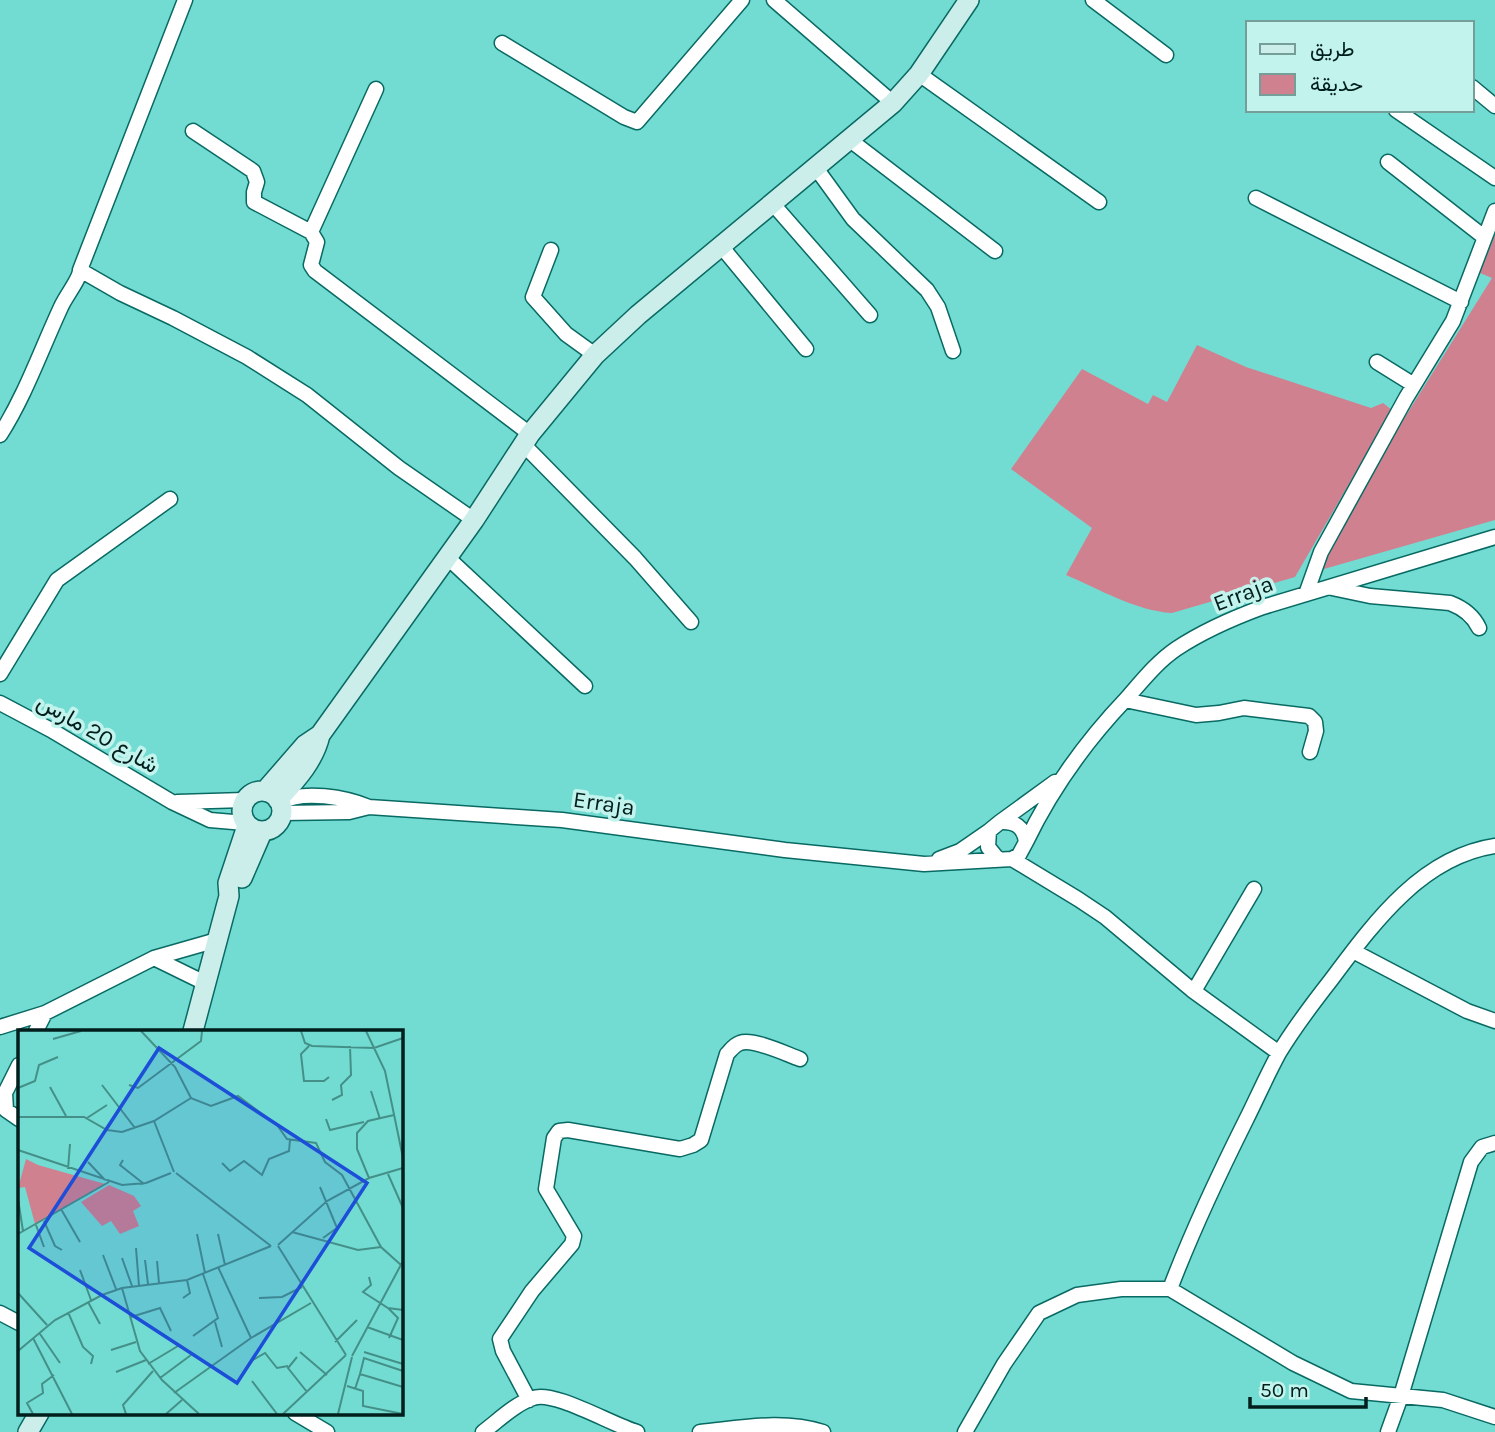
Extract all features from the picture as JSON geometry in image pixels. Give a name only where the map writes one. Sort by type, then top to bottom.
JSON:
[{"type":"main road","points":[[276,802],[254,793],[245,800],[241,811],[251,827],[268,831],[278,824],[276,802],[294,783],[316,751],[320,735],[474,520],[526,439],[595,355],[638,314],[893,103],[919,74],[970,0]]},
{"type":"main road","points":[[193,1030],[229,896],[228,883],[251,827]]},
{"type":"main road","points":[[28,1432],[38,1414]]},
{"type":"street","points":[[0,435],[66,296],[80,276],[80,270],[186,0]]},
{"type":"street","points":[[502,43],[624,117],[637,122],[742,0]]},
{"type":"street","points":[[774,0],[893,103]]},
{"type":"street","points":[[1093,0],[1166,55]]},
{"type":"street","points":[[919,74],[1099,202]]},
{"type":"street","points":[[311,232],[376,89]]},
{"type":"street","points":[[1474,89],[1495,106]]},
{"type":"street","points":[[1399,112],[1495,177]]},
{"type":"street","points":[[193,131],[253,171],[257,182],[254,202],[311,232],[317,242],[310,259],[314,271],[526,439],[691,622]]},
{"type":"street","points":[[850,140],[995,251]]},
{"type":"street","points":[[1388,162],[1484,237]]},
{"type":"street","points":[[817,168],[853,219],[927,290],[938,307],[953,351]]},
{"type":"street","points":[[1256,198],[1461,302]]},
{"type":"street","points":[[773,204],[870,315]]},
{"type":"street","points":[[1306,594],[1321,552],[1414,384],[1453,321],[1495,211]]},
{"type":"street","points":[[721,246],[806,349]]},
{"type":"street","points":[[551,250],[533,298],[566,334],[595,355]]},
{"type":"street","points":[[80,270],[247,357],[307,395],[399,468],[474,520]]},
{"type":"street","points":[[1377,362],[1414,384]]},
{"type":"street","points":[[0,674],[57,580],[170,499]]},
{"type":"street","name":"Erraja","points":[[1061,777],[1115,709],[1149,673],[1175,650],[1193,639],[1230,620],[1306,594],[1495,537]]},
{"type":"street","points":[[447,557],[585,686]]},
{"type":"street","points":[[1330,588],[1370,596],[1450,603],[1461,607],[1479,628]]},
{"type":"street","points":[[1125,700],[1196,715],[1244,708],[1309,716],[1315,722],[1310,752]]},
{"type":"street","name":"شارع 20 مارس","points":[[0,703],[172,802],[211,820],[251,827]]},
{"type":"street","points":[[924,864],[960,851],[1061,777]]},
{"type":"street","points":[[1015,852],[1061,777]]},
{"type":"street","name":"شارع 20 مارس","points":[[172,802],[245,800]]},
{"type":"street","name":"Erraja","points":[[276,802],[349,812],[369,807],[562,820],[785,850],[924,864],[1015,852]]},
{"type":"street","points":[[994,827],[1008,821],[1021,828],[1015,852]]},
{"type":"street","points":[[994,827],[988,847],[1015,852],[1105,917],[1194,991],[1279,1053]]},
{"type":"street","points":[[1170,1289],[1196,1223],[1279,1053],[1353,951],[1406,891],[1427,875],[1467,852],[1495,846]]},
{"type":"street","points":[[1194,991],[1254,889]]},
{"type":"street","points":[[0,1027],[45,1013],[154,958],[217,940]]},
{"type":"street","points":[[1353,951],[1467,1011],[1495,1021]]},
{"type":"street","points":[[154,958],[205,983]]},
{"type":"street","points":[[36,1030],[45,1013]]},
{"type":"street","points":[[529,1400],[503,1351],[500,1339],[532,1291],[572,1244],[574,1236],[546,1189],[554,1138],[559,1131],[568,1130],[680,1149],[692,1146],[701,1140],[727,1054],[734,1046],[742,1041],[755,1043],[800,1059]]},
{"type":"street","points":[[18,1067],[5,1093],[6,1110],[18,1118]]},
{"type":"street","points":[[1388,1432],[1471,1162],[1482,1147],[1495,1143]]},
{"type":"street","points":[[965,1432],[1004,1364],[1039,1312],[1077,1296],[1121,1289],[1170,1289],[1293,1363],[1351,1391],[1443,1400],[1495,1417]]},
{"type":"street","points":[[0,1312],[18,1322]]},
{"type":"street","points":[[483,1432],[529,1400],[548,1396],[637,1432]]},
{"type":"street","points":[[312,1416],[327,1432]]},
{"type":"street","points":[[700,1432],[779,1424],[810,1427],[823,1432]]},
{"type":"green space","points":[[1495,235],[1495,520],[1324,569],[1322,560],[1390,441],[1492,278],[1480,273]]},
{"type":"green space","points":[[1197,345],[1246,367],[1371,408],[1383,403],[1392,410],[1295,577],[1172,613],[1131,604],[1066,575],[1092,528],[1011,469],[1082,369],[1148,404],[1153,395],[1167,402]]}]
